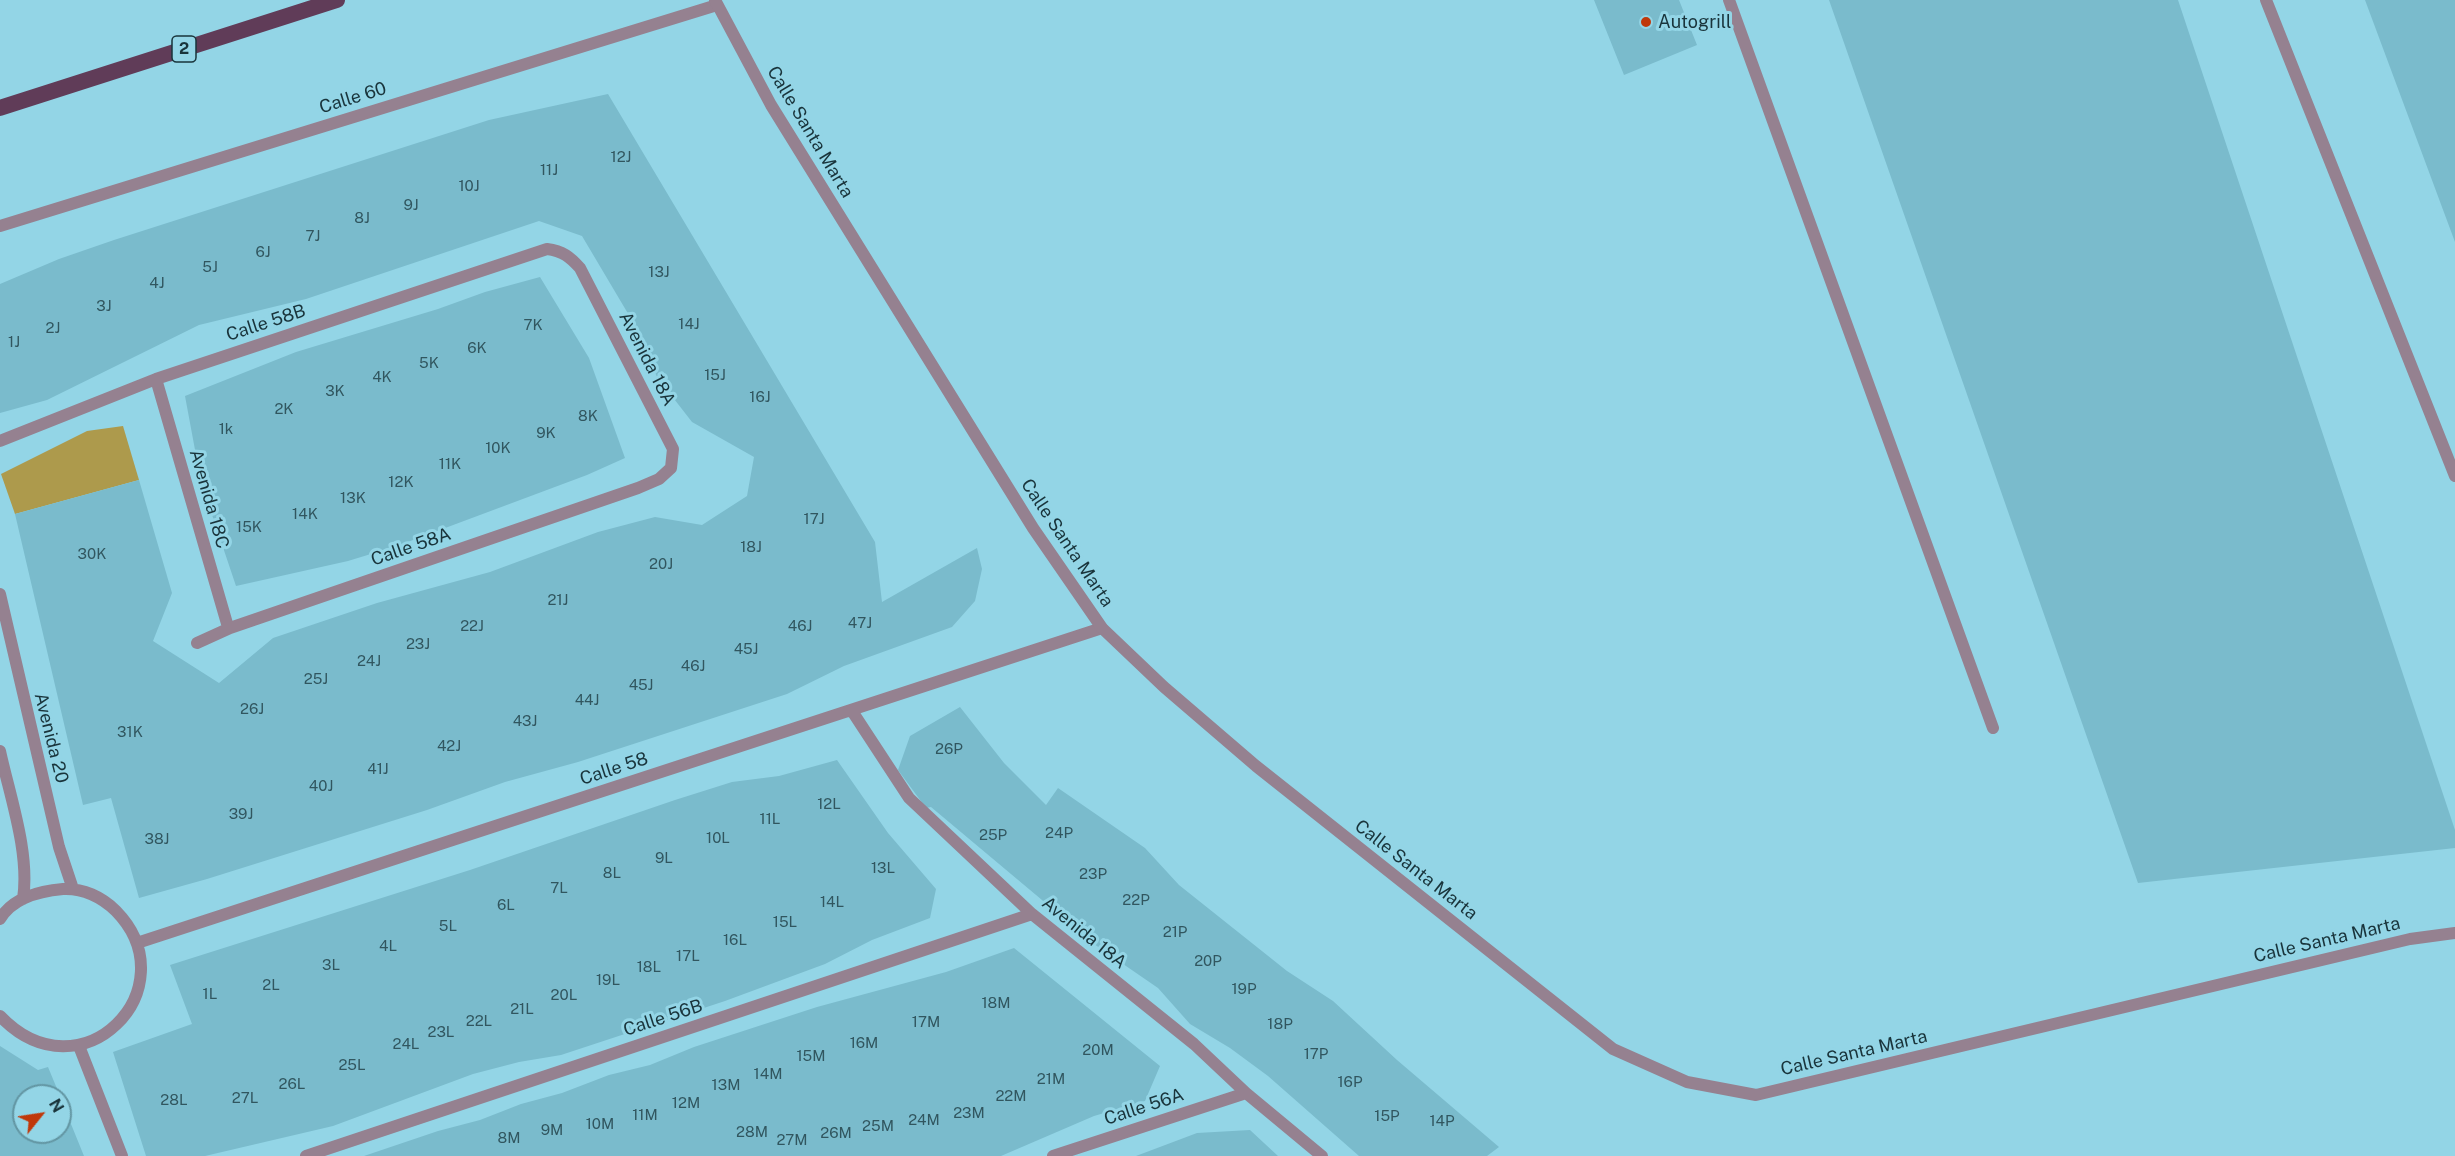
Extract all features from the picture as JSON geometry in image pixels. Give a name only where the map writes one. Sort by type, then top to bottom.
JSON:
[{"type":"highway","name":"2","points":[[0,108],[338,0]]},
{"type":"highway","name":"2","points":[[0,103],[31,98]]},
{"type":"street","points":[[1729,0],[1993,728]]},
{"type":"street","points":[[2266,0],[2455,476]]},
{"type":"street","name":"Calle 60","points":[[0,226],[716,2]]},
{"type":"street","name":"Calle Santa Marta","points":[[716,2],[771,105],[1033,528],[1102,628],[1164,687],[1256,766],[1613,1048],[1687,1082],[1756,1095],[2410,939],[2455,933]]},
{"type":"street","name":"Calle 58B","points":[[0,441],[156,379],[547,249]]},
{"type":"street","name":"Avenida 18A","points":[[547,249],[561,251],[580,268],[673,449],[674,459],[671,468],[659,479],[638,488]]},
{"type":"street","name":"Avenida 18C","points":[[156,379],[230,628]]},
{"type":"street","name":"Calle 58A","points":[[197,643],[230,628],[638,488]]},
{"type":"street","name":"Avenida 20","points":[[0,594],[59,847],[73,889]]},
{"type":"street","name":"Calle 58","points":[[137,943],[1102,628]]},
{"type":"street","name":"Avenida 18A","points":[[852,711],[909,798],[1032,914],[1194,1044],[1246,1093],[1322,1156]]},
{"type":"street","points":[[0,751],[24,862],[23,899]]},
{"type":"street","points":[[0,919],[23,899],[43,890],[73,889],[87,892],[109,904],[126,921],[137,943],[142,969],[137,995],[124,1019],[104,1036],[79,1046],[57,1047],[34,1042],[14,1031],[0,1016]]},
{"type":"street","name":"Calle 56B","points":[[306,1156],[1032,914]]},
{"type":"street","points":[[79,1046],[122,1156]]},
{"type":"street","name":"Calle 56A","points":[[1053,1156],[1246,1093]]},
{"type":"shaded area","points":[[123,426],[139,480],[15,514],[1,474],[87,431]]},
{"type":"building","name":"Autogrill","points":[[1594,0],[1679,0],[1697,45],[1624,75]]},
{"type":"building","points":[[1829,0],[2178,0],[2455,830],[2455,848],[2138,883]]},
{"type":"building","points":[[2365,0],[2455,0],[2455,242]]},
{"type":"building","points":[[608,94],[875,542],[882,602],[977,548],[982,569],[975,601],[952,627],[844,666],[787,694],[578,762],[505,782],[427,810],[139,898],[111,798],[83,805],[15,514],[139,480],[172,593],[153,641],[219,683],[273,638],[377,603],[490,572],[598,532],[655,517],[702,525],[747,496],[754,457],[692,422],[657,377],[633,322],[582,236],[539,221],[306,299],[199,325],[47,400],[0,413],[0,284],[59,259],[114,240],[489,120]]},
{"type":"building","points":[[540,277],[589,358],[625,458],[587,475],[397,546],[348,561],[236,586],[201,482],[185,396],[296,352],[438,309],[485,292]]},
{"type":"building","points":[[960,707],[1004,763],[1046,805],[1058,788],[1145,848],[1179,885],[1287,971],[1333,1001],[1397,1060],[1499,1147],[1487,1156],[1359,1156],[1268,1076],[1230,1048],[1190,1024],[1158,988],[1078,933],[931,807],[926,808],[898,770],[910,736]]},
{"type":"building","points":[[837,760],[888,833],[936,889],[930,918],[872,940],[825,964],[725,1001],[561,1055],[519,1062],[473,1074],[333,1126],[205,1156],[146,1156],[113,1052],[192,1024],[170,965],[470,870],[732,782],[779,776]]},
{"type":"building","points":[[1014,948],[1160,1066],[1145,1101],[1094,1116],[1001,1156],[364,1156],[438,1131],[480,1120],[521,1104],[562,1093],[609,1075],[650,1065],[694,1047],[817,1007],[946,972]]},
{"type":"building","points":[[0,1046],[38,1070],[48,1067],[55,1084],[12,1084],[12,1144],[72,1144],[72,1126],[84,1156],[0,1156]]},
{"type":"building","points":[[1250,1130],[1278,1156],[1136,1156],[1197,1133]]},
{"type":"place","name":"Autogrill","points":[[1646,22]]}]
